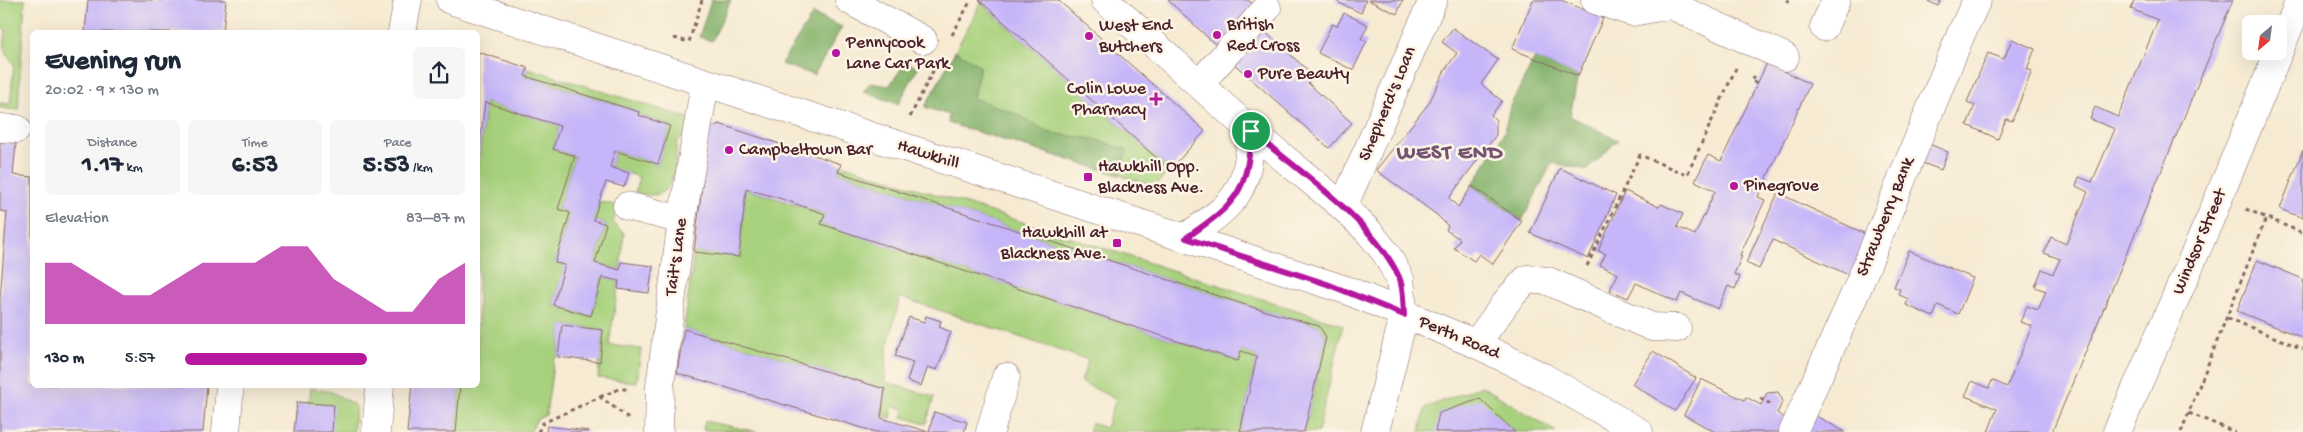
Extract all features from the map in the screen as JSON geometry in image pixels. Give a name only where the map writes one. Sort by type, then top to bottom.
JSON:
[{"type":"street","points":[[402,30],[408,0]]},
{"type":"street","name":"Hawkhill","points":[[450,0],[1327,284],[1404,315]]},
{"type":"street","points":[[850,0],[936,40]]},
{"type":"street","name":"Perth Road","points":[[1105,0],[1251,131],[1343,207],[1368,232],[1386,254],[1400,279],[1404,315],[1476,344],[1543,377],[1639,432]]},
{"type":"street","name":"Shepherd's Loan","points":[[1343,207],[1433,0]]},
{"type":"street","points":[[1595,0],[1632,12],[1671,5],[1785,57]]},
{"type":"street","points":[[1824,27],[1836,0]]},
{"type":"street","name":"Strawberry Bank","points":[[1793,432],[1857,289],[1961,34],[1977,0]]},
{"type":"street","name":"Windsor Street","points":[[2288,29],[2300,0]]},
{"type":"street","points":[[1199,84],[1267,8]]},
{"type":"street","name":"Windsor Street","points":[[2117,432],[2210,219],[2275,60]]},
{"type":"street","name":"Tait's Lane","points":[[660,432],[660,386],[682,220],[705,83]]},
{"type":"street","points":[[1186,238],[1221,214],[1239,193],[1249,163],[1251,131]]},
{"type":"street","points":[[627,206],[682,220]]},
{"type":"street","points":[[1476,344],[1510,297],[1527,279],[1548,280],[1574,294],[1652,327],[1677,328]]},
{"type":"street","points":[[1375,432],[1404,315]]},
{"type":"street","points":[[990,432],[1006,378]]},
{"type":"street","points":[[226,432],[230,388]]},
{"type":"street","points":[[376,432],[380,388]]},
{"type":"path","points":[[652,66],[663,36],[689,42],[702,0]]},
{"type":"path","points":[[936,40],[971,0]]},
{"type":"path","points":[[1786,0],[1791,2],[1792,0]]},
{"type":"path","points":[[1574,294],[1640,155],[1687,174],[1750,41]]},
{"type":"path","points":[[896,144],[936,66]]},
{"type":"path","points":[[2242,207],[2303,233]]},
{"type":"path","points":[[2181,432],[2228,318],[2266,218]]},
{"type":"path","points":[[2228,318],[2303,349]]},
{"type":"path","points":[[538,432],[542,423],[600,397],[632,420]]},
{"type":"path","points":[[2189,413],[2235,432]]},
{"type":"green space","points":[[0,0],[25,0],[18,110],[0,108],[0,103],[10,104],[14,64],[4,50],[6,30],[0,28]]},
{"type":"green space","points":[[711,0],[731,0],[712,41],[699,37]]},
{"type":"green space","points":[[981,3],[1170,170],[1155,186],[948,123],[949,115],[925,107]]},
{"type":"green space","points":[[813,14],[842,27],[814,75],[781,64]]},
{"type":"green space","points":[[956,51],[980,66],[973,98],[1014,113],[1050,133],[1094,139],[1127,150],[1120,175],[948,123],[949,115],[925,107]]},
{"type":"green space","points":[[1535,58],[1578,76],[1570,116],[1618,140],[1587,170],[1552,163],[1522,221],[1472,186],[1504,133],[1510,106]]},
{"type":"green space","points":[[906,62],[918,68],[898,104],[863,92],[870,83],[889,86]]},
{"type":"green space","points":[[528,68],[691,119],[688,135],[677,141],[674,174],[666,190],[659,194],[648,195],[635,192],[639,177],[610,167],[615,151],[658,164],[670,126],[638,115],[639,112],[525,76]]},
{"type":"green space","points":[[485,102],[560,126],[553,149],[575,156],[558,209],[570,213],[555,262],[565,265],[553,305],[591,316],[602,277],[619,281],[609,345],[641,349],[637,382],[598,378],[603,330],[562,325],[558,357],[554,358],[546,415],[537,419],[530,432],[456,432],[460,388],[480,388],[480,151]]},
{"type":"green space","points":[[841,164],[1343,325],[1318,432],[1304,432],[1326,337],[1319,326],[1255,308],[838,172]]},
{"type":"green space","points":[[746,189],[825,214],[822,224],[1237,361],[1241,351],[1257,356],[1240,432],[1088,432],[1091,423],[1106,428],[1116,399],[1081,382],[1088,360],[900,297],[887,349],[885,382],[934,397],[926,424],[902,417],[904,409],[893,406],[891,418],[882,415],[885,389],[684,329],[694,252],[739,256]]},
{"type":"green space","points":[[599,201],[618,206],[613,223],[624,233],[620,270],[595,263],[606,224],[593,220]]},
{"type":"green space","points":[[1482,386],[1556,432],[1420,432],[1425,408]]},
{"type":"green space","points":[[310,388],[332,392],[356,406],[353,432],[332,432],[308,403]]},
{"type":"green space","points":[[705,421],[757,432],[703,430]]},
{"type":"building","points":[[88,0],[226,0],[223,30],[85,30]]},
{"type":"building","points":[[979,0],[1058,0],[1205,131],[1170,170]]},
{"type":"building","points":[[1168,0],[1248,0],[1253,4],[1220,49]]},
{"type":"building","points":[[1333,0],[1366,0],[1361,13]]},
{"type":"building","points":[[1368,0],[1403,0],[1397,14]]},
{"type":"building","points":[[1533,0],[1561,0],[1603,18],[1578,76],[1512,49]]},
{"type":"building","points":[[1926,0],[1941,0],[1938,6]]},
{"type":"building","points":[[2134,0],[2233,0],[2052,432],[1988,432],[1997,409],[1965,396],[1972,381],[1989,388],[1992,380],[2007,387],[2032,326],[2020,322],[2027,306],[2038,310],[2046,291],[2035,287],[2042,269],[2053,274],[2060,259],[2044,253],[2051,237],[2066,244],[2088,192],[2076,186],[2079,177],[2092,182],[2115,129],[2090,119],[2095,107],[2118,117],[2158,20],[2131,9]]},
{"type":"building","points":[[1344,13],[1368,25],[1361,39],[1367,41],[1353,70],[1318,53],[1332,24],[1337,26]]},
{"type":"building","points":[[1453,28],[1498,60],[1481,84],[1502,101],[1491,115],[1496,120],[1496,135],[1449,198],[1458,207],[1472,186],[1522,221],[1493,264],[1479,254],[1474,261],[1454,248],[1460,239],[1446,230],[1448,226],[1437,215],[1376,170],[1429,103],[1445,70],[1457,53],[1442,42]]},
{"type":"building","points":[[1262,29],[1314,76],[1308,83],[1352,123],[1329,148],[1232,62]]},
{"type":"building","points":[[2012,39],[2035,49],[2027,69],[2032,71],[2012,121],[2006,119],[1998,139],[1967,125],[1975,105],[1967,102],[1988,53],[2004,59]]},
{"type":"building","points":[[480,53],[528,68],[525,76],[639,112],[638,115],[670,126],[658,164],[615,151],[610,167],[629,173],[624,187],[606,182],[593,220],[606,224],[595,263],[620,270],[621,262],[653,266],[649,293],[618,289],[619,281],[602,277],[591,316],[553,305],[565,265],[555,263],[570,213],[558,209],[575,156],[553,149],[560,126],[485,102],[480,142]]},
{"type":"building","name":"Pinegrove","points":[[1767,63],[1810,84],[1758,197],[1765,200],[1740,255],[1742,256],[1734,274],[1740,277],[1735,289],[1728,286],[1718,309],[1681,293],[1677,302],[1636,283],[1628,298],[1610,290],[1618,274],[1600,265],[1606,254],[1598,251],[1625,191],[1659,207],[1661,204],[1683,214],[1677,227],[1695,235],[1715,191],[1695,181],[1708,155],[1721,161]]},
{"type":"building","points":[[719,124],[841,164],[838,172],[1255,308],[1319,326],[1326,337],[1304,432],[1240,432],[1257,356],[1241,351],[1238,361],[821,224],[825,214],[776,197],[746,189],[739,257],[694,252],[709,129]]},
{"type":"building","points":[[0,142],[16,143],[13,175],[30,177],[30,388],[207,388],[203,432],[0,432],[0,299],[7,212],[0,211]]},
{"type":"building","points":[[1927,143],[1948,152],[1941,170],[1920,162]]},
{"type":"building","points":[[2303,150],[2303,218],[2280,209]]},
{"type":"building","points":[[1560,168],[1616,195],[1588,259],[1530,233]]},
{"type":"building","points":[[1778,193],[1872,237],[1853,277],[1773,240],[1759,269],[1746,263]]},
{"type":"building","points":[[1909,251],[1973,278],[1958,314],[1938,305],[1933,317],[1906,305],[1908,299],[1898,294],[1900,289],[1894,287]]},
{"type":"building","points":[[2257,260],[2303,279],[2303,338],[2237,311]]},
{"type":"building","points":[[926,316],[941,321],[939,327],[951,332],[937,370],[928,367],[921,386],[907,381],[913,362],[895,356],[909,317],[924,322]]},
{"type":"building","points":[[562,325],[603,330],[600,362],[558,357]]},
{"type":"building","points":[[684,329],[885,389],[881,418],[929,432],[876,432],[677,373]]},
{"type":"building","points":[[1653,351],[1696,378],[1675,411],[1632,384]]},
{"type":"building","points":[[1701,379],[1744,400],[1746,397],[1761,405],[1767,393],[1778,392],[1783,401],[1777,413],[1790,421],[1785,432],[1715,432],[1684,415]]},
{"type":"building","points":[[412,388],[460,388],[456,432],[407,432]]},
{"type":"building","points":[[1480,399],[1515,432],[1435,432],[1439,413]]},
{"type":"building","points":[[297,402],[334,405],[332,432],[294,432]]},
{"type":"building","points":[[934,412],[967,422],[964,432],[929,432]]},
{"type":"building","points":[[1809,412],[1845,432],[1801,432]]},
{"type":"building","points":[[547,426],[589,431],[589,432],[546,432]]},
{"type":"place","name":"British Red Cross","points":[[1217,35]]},
{"type":"place","name":"West End Butchers","points":[[1089,36]]},
{"type":"place","name":"Pennycook Lane Car Park","points":[[836,53]]},
{"type":"place","name":"Pure Beauty","points":[[1248,74]]},
{"type":"place","name":"Colin Lowe Pharmacy","points":[[1156,99]]},
{"type":"place","name":"Campbeltown Bar","points":[[729,150]]},
{"type":"place","name":"Hawkhill Opp. Blackness Ave.","points":[[1088,177]]},
{"type":"place","name":"Pinegrove","points":[[1734,186]]},
{"type":"place","name":"Hawkhill at Blackness Ave.","points":[[1117,243]]},
{"type":"district","name":"WEST END","points":[[1450,154]]},
{"type":"route","points":[[1251,131],[1343,207],[1368,232],[1386,254],[1400,279],[1404,315],[1327,284],[1186,238],[1221,214],[1239,193],[1249,163],[1251,131]]}]
